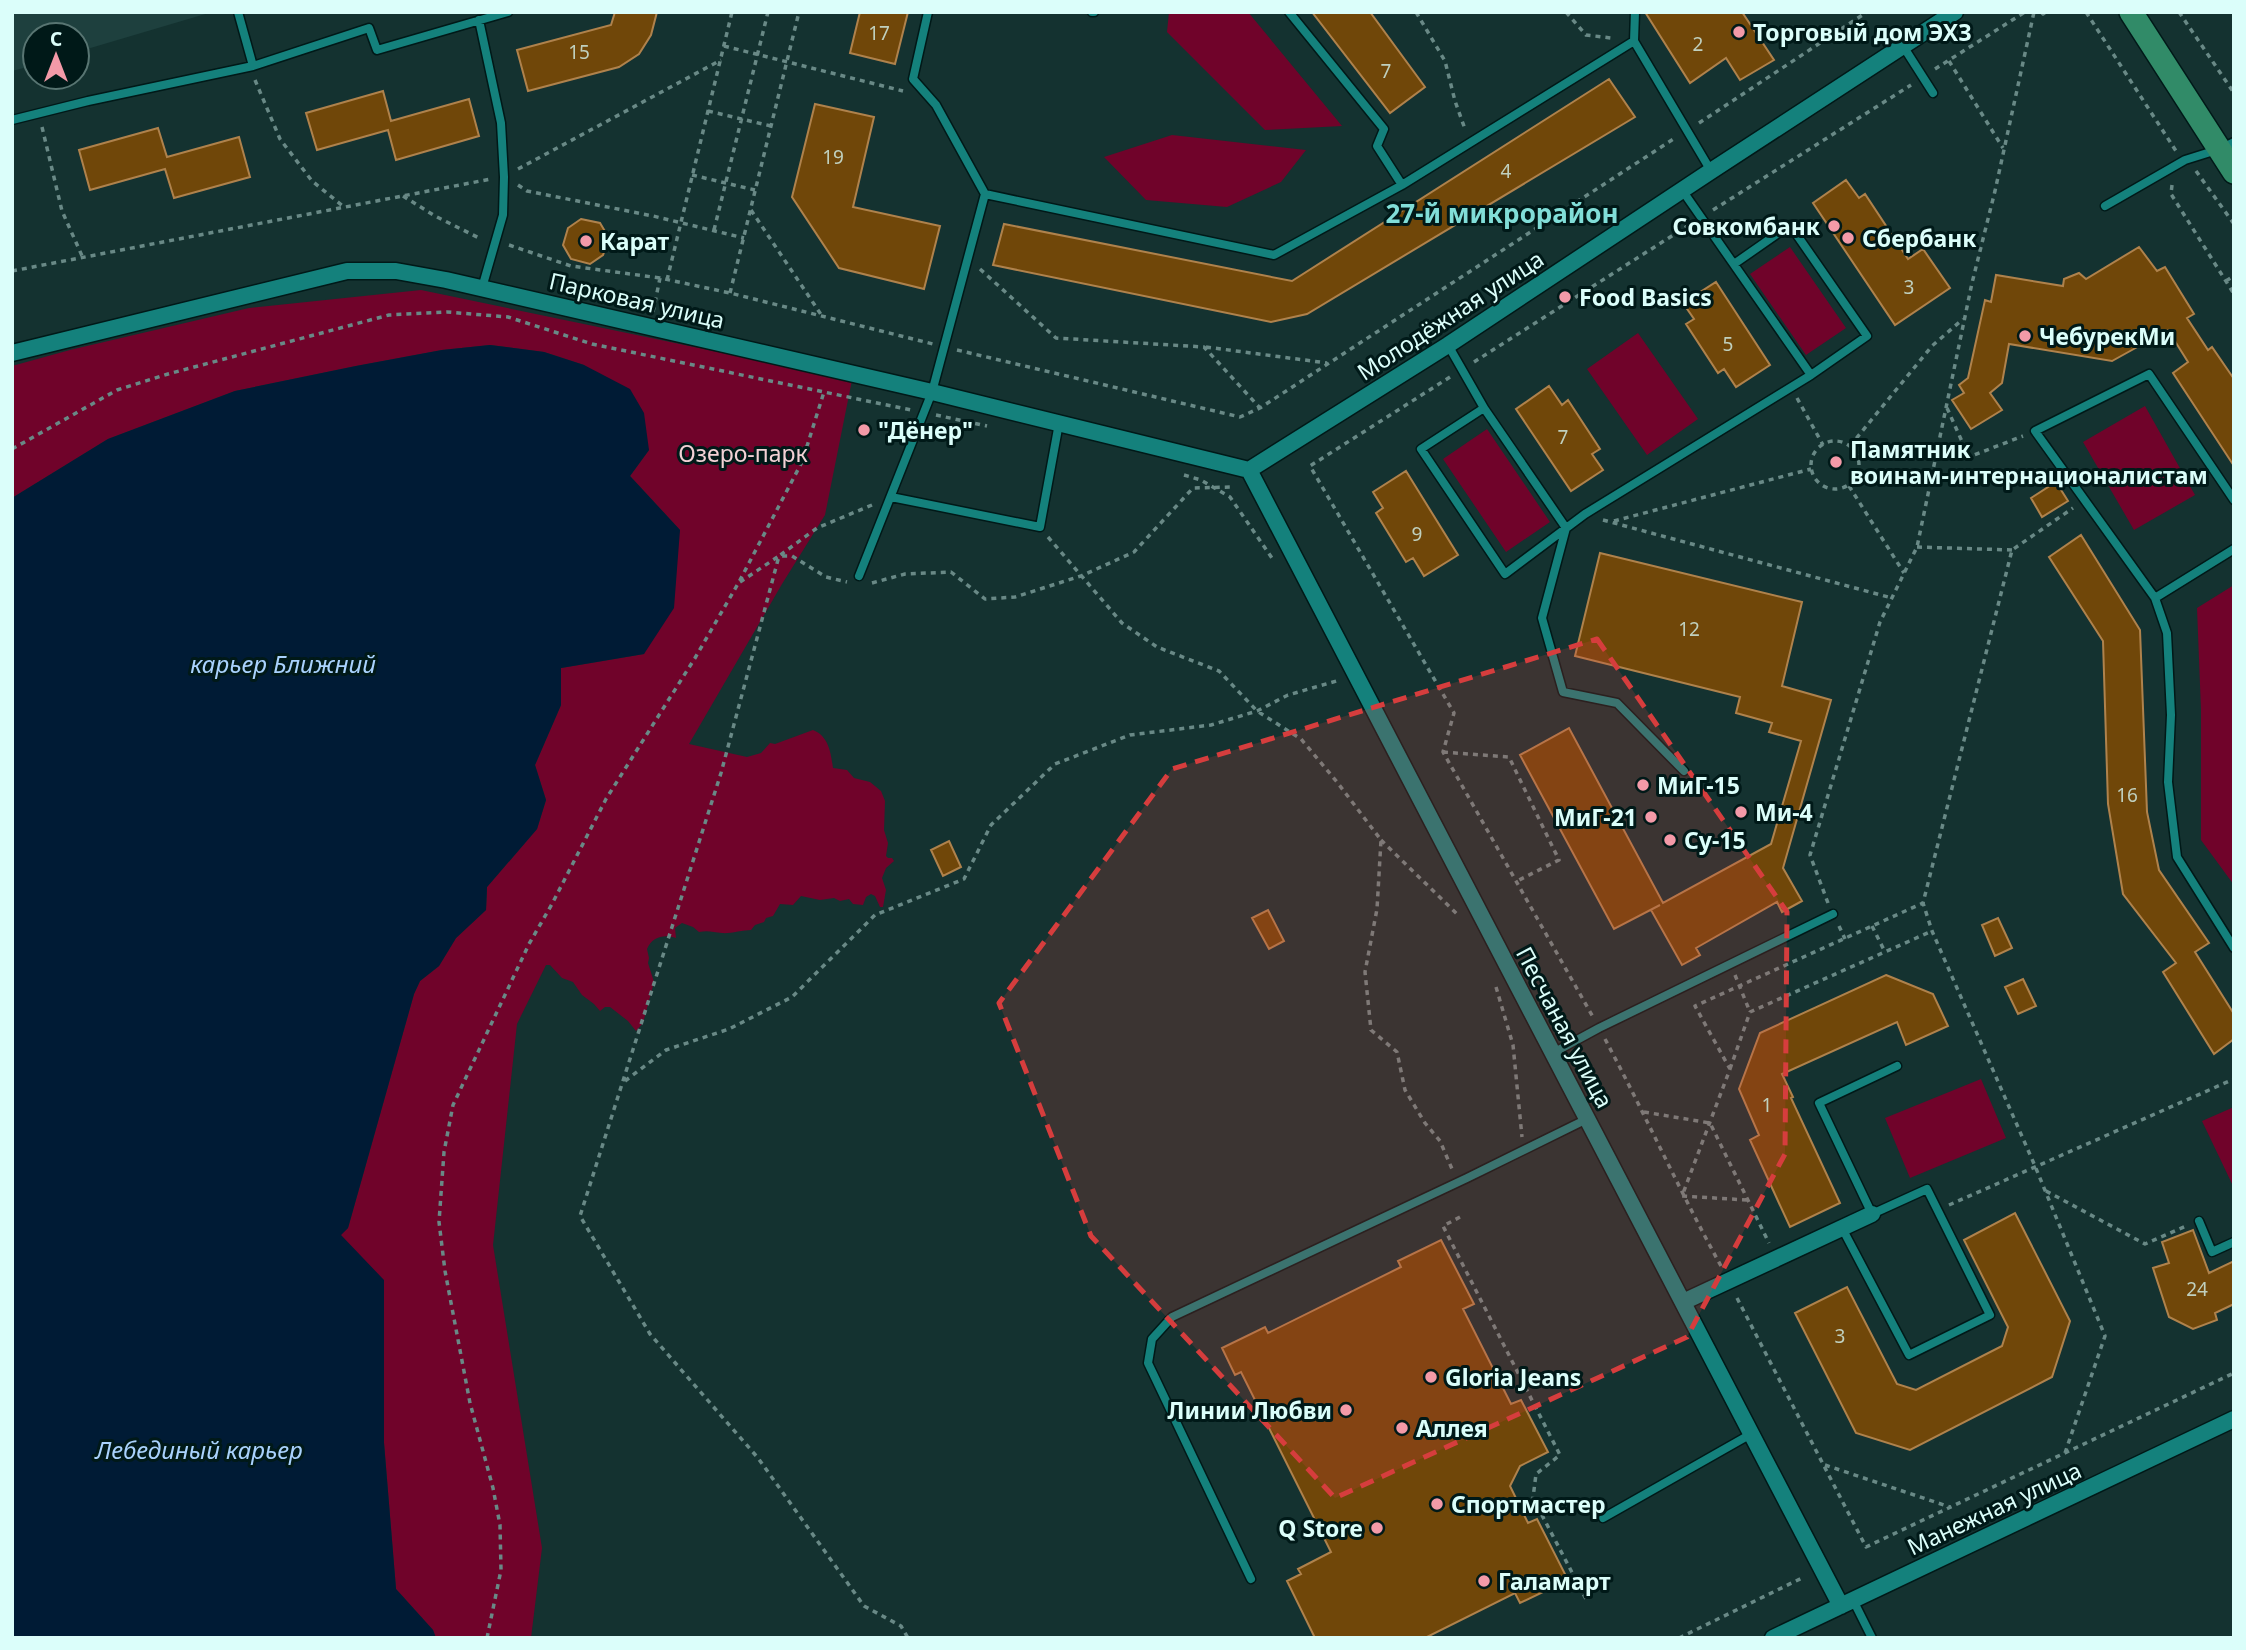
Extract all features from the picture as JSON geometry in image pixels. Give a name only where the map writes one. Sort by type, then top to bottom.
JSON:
[{"type":"street","name":"Молодёжная улица","points":[[1249,470],[1448,345],[1955,12]]},
{"type":"street","points":[[2132,12],[2227,146],[2234,172]]},
{"type":"street","name":"Парковая улица","points":[[12,354],[348,271],[397,271],[482,288],[932,392],[1249,470]]},
{"type":"street","name":"Песчаная улица","points":[[1249,470],[1751,1434],[1847,1603]]},
{"type":"street","points":[[1682,1302],[1872,1214]]},
{"type":"street","name":"Манежная улица","points":[[1773,1638],[2234,1419]]},
{"type":"lane","points":[[238,12],[253,66]]},
{"type":"lane","points":[[12,120],[253,66],[369,28],[377,50],[508,12]]},
{"type":"lane","points":[[861,581],[932,392],[985,194],[936,105],[913,79],[928,12]]},
{"type":"lane","points":[[1290,12],[1384,129],[1377,146],[1402,185]]},
{"type":"lane","points":[[1635,12],[1634,41],[1711,171]]},
{"type":"lane","points":[[479,20],[501,123],[504,177],[503,215],[482,288]]},
{"type":"lane","points":[[985,194],[1274,255],[1402,185],[1634,41]]},
{"type":"lane","points":[[1903,46],[1933,93]]},
{"type":"lane","points":[[2105,206],[2185,160],[2227,146]]},
{"type":"lane","points":[[1682,190],[1811,375]]},
{"type":"lane","points":[[1484,408],[1421,449],[1505,574],[1584,514],[1811,375],[1867,336],[1790,225],[1734,264]]},
{"type":"lane","points":[[1448,345],[1484,408],[1566,528],[1542,618],[1563,692],[1617,703],[1684,771]]},
{"type":"lane","points":[[2234,500],[2149,374],[2035,431],[2155,598],[2167,633],[2171,715],[2168,782],[2177,857],[2234,948]]},
{"type":"lane","points":[[891,497],[1040,527],[1059,423]]},
{"type":"lane","points":[[2155,598],[2234,549]]},
{"type":"lane","points":[[1553,1053],[1833,914]]},
{"type":"lane","points":[[1842,1228],[1909,1355],[1990,1315],[1927,1189],[1872,1214],[1819,1103],[1897,1066]]},
{"type":"lane","points":[[1251,1579],[1148,1363],[1152,1339],[1172,1317],[1587,1119]]},
{"type":"lane","points":[[2199,1221],[2212,1252],[2234,1242]]},
{"type":"lane","points":[[1603,1518],[1751,1434]]},
{"type":"lane","points":[[1847,1603],[1872,1638]]},
{"type":"path","points":[[667,280],[732,12]]},
{"type":"path","points":[[714,230],[768,12]]},
{"type":"path","points":[[730,293],[799,12]]},
{"type":"path","points":[[1416,12],[1445,61],[1455,102],[1470,144]]},
{"type":"path","points":[[1566,12],[1587,35],[1634,41]]},
{"type":"path","points":[[403,196],[480,238],[571,266],[660,278],[730,293],[823,318],[1240,417],[1260,408],[1867,12]]},
{"type":"path","points":[[2025,12],[1310,466],[1454,713],[1443,752],[1644,1112],[1682,1196],[1729,1281],[1866,1548],[2234,1373]]},
{"type":"path","points":[[1833,914],[1810,855],[1880,622],[1917,547],[2034,12]]},
{"type":"path","points":[[2041,12],[2043,15],[2046,12]]},
{"type":"path","points":[[2086,12],[2174,149],[2202,177],[2234,224]]},
{"type":"path","points":[[2179,12],[2234,93]]},
{"type":"path","points":[[724,46],[909,92],[913,79]]},
{"type":"path","points":[[12,271],[504,177],[721,60]]},
{"type":"path","points":[[1948,61],[2004,149]]},
{"type":"path","points":[[253,66],[256,85],[280,139],[312,181],[344,207]]},
{"type":"path","points":[[708,111],[771,127]]},
{"type":"path","points":[[39,113],[62,211],[83,258]]},
{"type":"path","points":[[2174,149],[2171,194],[2234,294]]},
{"type":"path","points":[[692,175],[755,191]]},
{"type":"path","points":[[504,177],[527,191],[744,237]]},
{"type":"path","points":[[751,210],[823,318]]},
{"type":"path","points":[[968,258],[1056,338],[1204,347],[1328,363]]},
{"type":"path","points":[[2226,281],[2234,276]]},
{"type":"path","points":[[650,327],[660,278]]},
{"type":"path","points":[[12,449],[117,390],[389,316],[447,312],[509,317],[593,344],[990,427]]},
{"type":"path","points":[[1850,446],[1932,346],[1965,318]]},
{"type":"path","points":[[1204,347],[1260,408]]},
{"type":"path","points":[[1791,387],[1823,444]]},
{"type":"path","points":[[486,1638],[501,1570],[500,1525],[470,1403],[445,1270],[439,1222],[444,1152],[453,1105],[529,944],[606,799],[740,582],[802,462],[824,392]]},
{"type":"path","points":[[1946,407],[1969,457],[2035,431]]},
{"type":"path","points":[[1832,441],[1850,446],[1859,462],[1855,479],[1849,486],[1840,489],[1822,485],[1811,469],[1816,451],[1823,444],[1832,441]]},
{"type":"path","points":[[1611,522],[1811,469]]},
{"type":"path","points":[[1174,471],[1200,480],[1230,497],[1276,564]]},
{"type":"path","points":[[861,581],[905,574],[951,572],[985,599],[1015,597],[1081,576],[1134,552],[1193,488],[1257,486]]},
{"type":"path","points":[[1849,486],[1904,573]]},
{"type":"path","points":[[740,582],[817,528],[891,497]]},
{"type":"path","points":[[1917,547],[2012,550],[2083,501]]},
{"type":"path","points":[[1584,514],[1892,598]]},
{"type":"path","points":[[1040,527],[1122,623],[1157,647],[1219,671],[1256,711],[1301,739],[1381,841],[1459,916]]},
{"type":"path","points":[[2012,550],[1923,904],[1932,931],[2045,1190],[2105,1336],[2065,1453]]},
{"type":"path","points":[[779,556],[792,556],[826,577],[850,582]]},
{"type":"path","points":[[779,556],[721,773],[580,1216],[650,1334],[758,1458],[864,1606],[901,1626],[908,1638]]},
{"type":"path","points":[[623,1083],[666,1050],[729,1029],[792,997],[875,915],[964,879],[991,825],[1055,764],[1130,735],[1211,725],[1256,711],[1288,695],[1343,679],[1336,670]]},
{"type":"path","points":[[1443,752],[1510,757],[1559,860],[1517,881]]},
{"type":"path","points":[[1381,841],[1377,909],[1365,972],[1371,1030],[1397,1052],[1405,1090],[1425,1123],[1440,1141],[1458,1181]]},
{"type":"path","points":[[1450,900],[1464,926]]},
{"type":"path","points":[[1730,1069],[1695,1006],[1923,904]]},
{"type":"path","points":[[1872,926],[1885,952]]},
{"type":"path","points":[[1750,1012],[1932,931]]},
{"type":"path","points":[[1682,1196],[1750,1012],[1730,965]]},
{"type":"path","points":[[1506,1001],[1493,978],[1513,1045],[1524,1150]]},
{"type":"path","points":[[1937,1210],[2234,1079]]},
{"type":"path","points":[[1644,1112],[1710,1123]]},
{"type":"path","points":[[1710,1123],[1773,1252]]},
{"type":"path","points":[[2045,1190],[2145,1244],[2199,1221]]},
{"type":"path","points":[[1682,1196],[1748,1200]]},
{"type":"path","points":[[1460,1217],[1443,1226],[1560,1455],[1536,1474],[1533,1498],[1587,1601]]},
{"type":"path","points":[[1823,1464],[1950,1507]]},
{"type":"path","points":[[1679,1638],[1802,1578]]},
{"type":"highlighted area","points":[[1597,639],[1787,912],[1785,1154],[1687,1337],[1335,1498],[1091,1236],[999,1003],[1172,769]]},
{"type":"shaded area","points":[[12,12],[212,12],[91,48],[91,21],[21,21],[21,69],[12,71]]},
{"type":"green space","points":[[1169,12],[1248,12],[1342,126],[1265,130],[1167,32]]},
{"type":"green space","points":[[1172,135],[1306,150],[1281,182],[1227,207],[1146,200],[1104,157]]},
{"type":"green space","points":[[1790,247],[1846,328],[1806,355],[1750,274]]},
{"type":"green space","name":"Озеро-парк","points":[[421,290],[852,380],[825,515],[689,744],[747,757],[761,753],[770,743],[775,744],[813,730],[823,736],[833,768],[847,770],[854,778],[870,782],[881,791],[885,801],[884,830],[888,843],[886,856],[894,861],[886,868],[882,878],[886,890],[883,907],[880,907],[875,896],[871,894],[866,897],[863,905],[853,904],[849,899],[820,900],[801,896],[793,905],[780,904],[773,916],[751,930],[699,932],[682,923],[675,928],[676,938],[667,936],[655,939],[647,949],[654,982],[643,1023],[636,1031],[610,1007],[600,1011],[582,995],[573,982],[562,978],[550,965],[546,965],[517,1024],[493,1245],[542,1548],[531,1638],[436,1638],[433,1630],[396,1589],[384,1443],[340,1235],[348,1228],[414,994],[420,981],[439,966],[456,938],[486,910],[487,887],[537,829],[546,800],[535,765],[561,705],[561,668],[644,654],[680,530],[630,476],[649,450],[584,365],[544,352],[490,345],[442,350],[235,391],[108,439],[12,498],[12,366],[249,308]]},
{"type":"green space","points":[[1638,333],[1698,419],[1647,455],[1587,369]]},
{"type":"green space","points":[[2145,406],[2195,495],[2134,530],[2083,442]]},
{"type":"green space","points":[[1487,429],[1550,522],[1506,552],[1443,459]]},
{"type":"green space","points":[[2234,585],[2234,885],[2201,840],[2201,710],[2197,608]]},
{"type":"green space","points":[[1981,1079],[2006,1138],[1910,1178],[1885,1118]]},
{"type":"green space","points":[[2234,1107],[2234,1188],[2202,1121]]},
{"type":"water","name":"карьер Ближний","points":[[490,345],[544,352],[584,365],[630,389],[644,413],[649,450],[630,476],[680,530],[674,608],[644,654],[561,668],[561,705],[535,765],[546,800],[537,829],[487,887],[486,910],[456,938],[439,966],[420,981],[414,994],[348,1228],[341,1235],[384,1280],[384,1443],[396,1589],[433,1630],[436,1638],[12,1638],[12,498],[108,439],[235,391],[442,350]]},
{"type":"building","points":[[615,12],[657,12],[651,35],[639,54],[619,67],[528,91],[517,50],[611,25]]},
{"type":"building","points":[[860,12],[908,12],[895,64],[850,53]]},
{"type":"building","points":[[1312,12],[1370,12],[1425,87],[1390,113]]},
{"type":"building","points":[[1645,12],[1742,12],[1774,60],[1740,80],[1726,58],[1690,83]]},
{"type":"building","points":[[1609,79],[1635,117],[1307,314],[1271,322],[993,265],[1004,224],[1292,281]]},
{"type":"building","points":[[383,91],[391,121],[469,99],[479,136],[396,160],[388,130],[317,150],[306,113]]},
{"type":"building","points":[[815,104],[874,117],[853,207],[940,226],[924,289],[839,268],[792,197]]},
{"type":"building","points":[[158,128],[167,157],[239,137],[250,177],[174,198],[165,169],[90,190],[79,150]]},
{"type":"building","points":[[1846,180],[1859,198],[1865,194],[1908,259],[1923,249],[1950,288],[1895,325],[1813,203]]},
{"type":"building","name":"Карат","points":[[581,219],[600,223],[609,238],[603,255],[590,264],[571,259],[563,245],[568,228]]},
{"type":"building","points":[[2139,247],[2157,271],[2165,267],[2194,314],[2187,318],[2208,350],[2212,347],[2234,379],[2234,466],[2173,373],[2188,362],[2168,330],[2112,361],[2009,344],[2002,383],[1990,393],[2002,410],[1971,429],[1952,400],[1964,393],[1959,385],[1968,378],[1985,300],[1991,302],[1996,275],[2063,286],[2064,279],[2079,273],[2086,279]]},
{"type":"building","points":[[1716,282],[1770,365],[1736,387],[1724,369],[1718,373],[1686,324],[1694,319],[1683,303]]},
{"type":"building","points":[[1549,386],[1562,405],[1568,400],[1600,449],[1592,454],[1603,470],[1571,491],[1516,409]]},
{"type":"building","points":[[1406,471],[1458,555],[1424,576],[1413,558],[1406,562],[1376,513],[1383,508],[1373,492]]},
{"type":"building","points":[[2056,482],[2068,501],[2042,517],[2031,498]]},
{"type":"building","points":[[2081,535],[2140,630],[2147,812],[2159,870],[2209,943],[2195,952],[2234,1014],[2234,1039],[2214,1054],[2163,972],[2176,963],[2123,894],[2108,804],[2103,641],[2049,557]]},
{"type":"building","points":[[1600,553],[1802,602],[1782,686],[1831,700],[1783,868],[1802,901],[1782,912],[1777,902],[1696,948],[1700,955],[1682,965],[1651,910],[1660,905],[1614,929],[1520,755],[1569,728],[1663,903],[1771,844],[1801,741],[1769,732],[1772,723],[1736,713],[1740,697],[1575,656]]},
{"type":"building","points":[[949,841],[961,867],[943,876],[931,850]]},
{"type":"building","points":[[1268,910],[1284,941],[1269,949],[1252,918]]},
{"type":"building","points":[[1998,918],[2012,948],[1995,956],[1982,925]]},
{"type":"building","points":[[1886,975],[1933,994],[1948,1026],[1906,1045],[1897,1022],[1782,1074],[1840,1203],[1790,1227],[1750,1140],[1759,1135],[1739,1089],[1760,1033]]},
{"type":"building","points":[[2023,979],[2036,1006],[2018,1014],[2005,987]]},
{"type":"building","points":[[2015,1213],[2070,1321],[2052,1377],[1910,1450],[1856,1433],[1795,1313],[1847,1287],[1897,1384],[1916,1390],[2002,1346],[2008,1327],[1964,1240]]},
{"type":"building","points":[[2193,1230],[2209,1273],[2234,1261],[2234,1304],[2215,1313],[2217,1320],[2193,1329],[2169,1317],[2153,1268],[2169,1263],[2162,1242]]},
{"type":"building","name":"Аллея","points":[[1441,1240],[1474,1304],[1463,1309],[1511,1404],[1521,1400],[1548,1452],[1520,1466],[1510,1486],[1528,1523],[1537,1519],[1568,1580],[1520,1603],[1515,1593],[1425,1638],[1315,1638],[1287,1581],[1301,1574],[1298,1569],[1331,1552],[1241,1372],[1235,1375],[1222,1348],[1265,1327],[1268,1333],[1401,1267],[1398,1261]]},
{"type":"place","name":"Торговый дом ЭХЗ","points":[[1739,32]]},
{"type":"place","name":"Совкомбанк","points":[[1834,226]]},
{"type":"place","name":"Сбербанк","points":[[1848,238]]},
{"type":"place","name":"Карат","points":[[586,241]]},
{"type":"place","name":"Food Basics","points":[[1565,297]]},
{"type":"place","name":"ЧебурекМи","points":[[2025,336]]},
{"type":"place","name":"\"Дёнер\"","points":[[864,430]]},
{"type":"place","name":"Памятник воинам-интернационалистам","points":[[1836,462]]},
{"type":"place","name":"МиГ-15","points":[[1643,785]]},
{"type":"place","name":"Ми-4","points":[[1741,812]]},
{"type":"place","name":"МиГ-21","points":[[1651,817]]},
{"type":"place","name":"Су-15","points":[[1670,840]]},
{"type":"place","name":"Gloria Jeans","points":[[1431,1377]]},
{"type":"place","name":"Линии Любви","points":[[1346,1410]]},
{"type":"place","name":"Аллея","points":[[1402,1428]]},
{"type":"place","name":"Спортмастер","points":[[1437,1504]]},
{"type":"place","name":"Q Store","points":[[1377,1528]]},
{"type":"place","name":"Галамарт","points":[[1484,1581]]},
{"type":"district","name":"27-й микрорайон","points":[[1502,213]]},
{"type":"water label","name":"Лебединый карьер","points":[[199,1449]]}]
